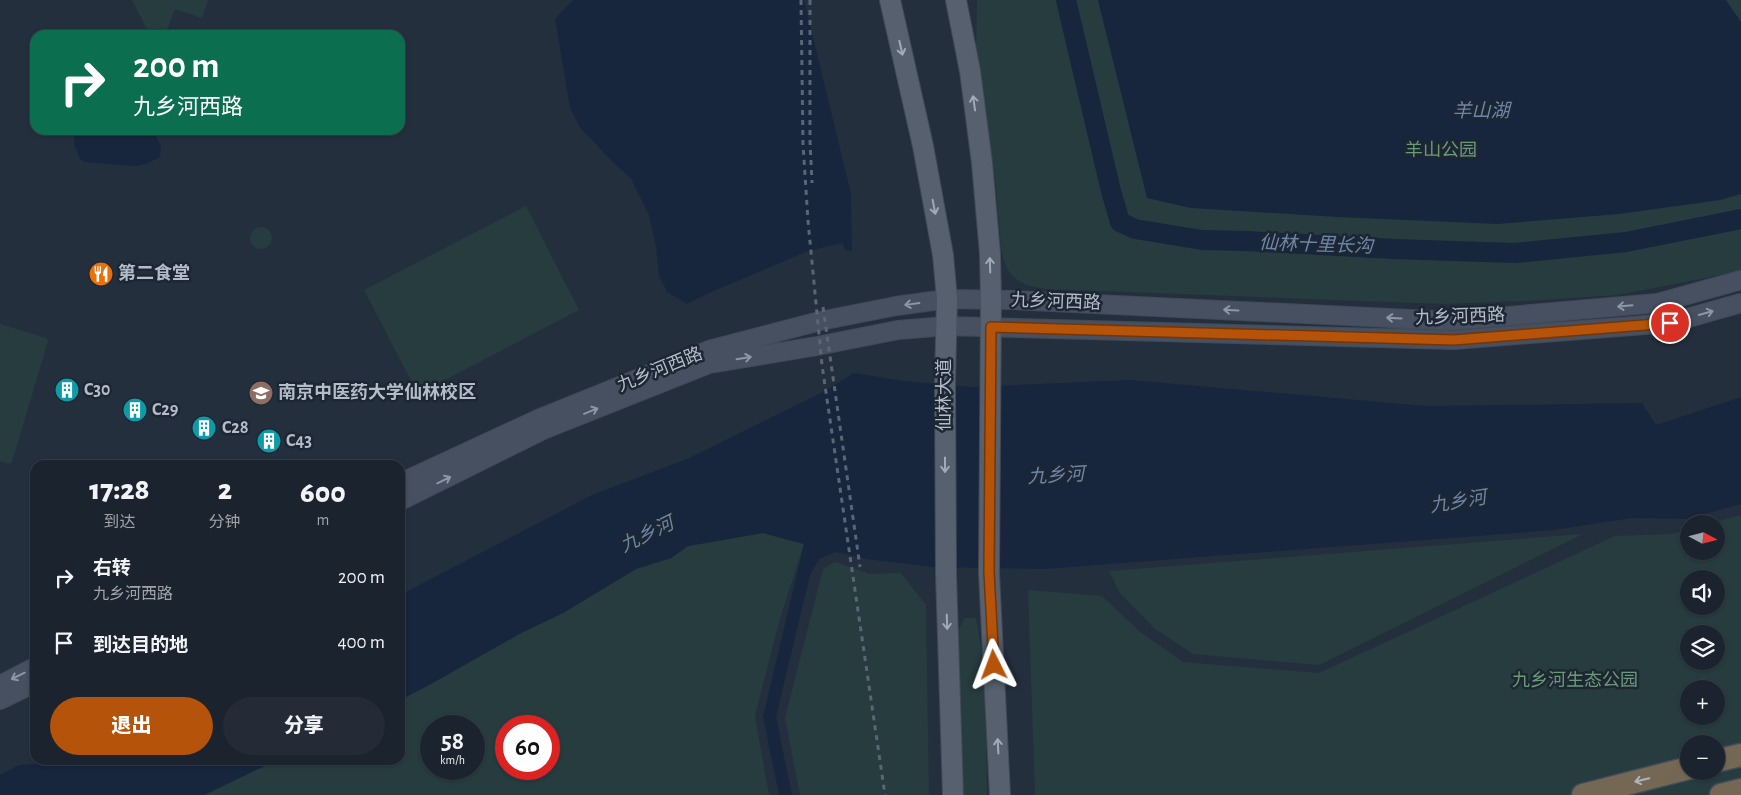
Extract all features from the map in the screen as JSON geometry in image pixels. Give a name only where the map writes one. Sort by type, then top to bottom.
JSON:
[{"type":"highway","points":[[1725,758],[1741,754]]},
{"type":"highway","points":[[1583,795],[1680,770]]},
{"type":"highway","points":[[1721,795],[1741,790]]},
{"type":"main road","name":"仙林大道","points":[[890,0],[923,146],[943,255],[947,299],[945,381],[946,574],[953,795]]},
{"type":"main road","points":[[956,0],[970,70],[982,163],[990,254],[989,572],[1000,795]]},
{"type":"main road","name":"九乡河西路","points":[[405,481],[538,419],[709,350],[820,321],[896,306],[947,299],[991,300],[1451,321],[1658,303],[1741,280]]},
{"type":"main road","name":"九乡河西路","points":[[405,499],[543,430],[709,364],[818,346],[898,330],[946,326],[1454,340],[1670,323],[1741,303]]},
{"type":"main road","points":[[0,684],[30,669]]},
{"type":"main road","points":[[0,700],[30,685]]},
{"type":"green space","points":[[132,0],[208,0],[202,18],[175,9],[167,30],[147,30]]},
{"type":"green space","name":"羊山公园","points":[[977,0],[1741,0],[1741,271],[1618,295],[1441,304],[1047,289],[1028,285],[1010,273],[1003,258],[1001,248],[996,188],[976,49]]},
{"type":"green space","points":[[526,206],[579,310],[418,394],[364,290]]},
{"type":"green space","points":[[261,227],[271,234],[272,238],[265,248],[261,249],[251,242],[250,238],[257,228]]},
{"type":"green space","points":[[0,324],[46,338],[48,341],[12,462],[9,464],[0,461]]},
{"type":"green space","name":"九乡河生态公园","points":[[1741,515],[1741,795],[1035,795],[1028,590],[1102,596],[1139,631],[1183,662],[1319,673],[1615,536],[1672,534],[1680,532],[1680,560],[1725,560],[1725,519]]},
{"type":"green space","points":[[763,533],[804,544],[779,622],[755,716],[769,795],[204,795],[267,765],[405,765],[405,697],[523,632],[563,613],[636,569],[671,558],[688,546]]},
{"type":"green space","points":[[1583,534],[1319,665],[1193,654],[1154,628],[1120,593],[1109,571]]},
{"type":"green space","points":[[835,562],[870,574],[901,573],[926,605],[929,795],[800,795],[785,718],[823,569]]},
{"type":"green space","points":[[965,618],[976,618],[985,669],[987,795],[961,795],[958,630]]},
{"type":"water","points":[[573,0],[804,0],[851,194],[852,251],[845,250],[842,243],[808,251],[687,304],[667,292],[659,276],[656,247],[649,215],[631,179],[581,129],[570,108],[555,19]]},
{"type":"water","name":"羊山湖","points":[[1098,0],[1726,0],[1741,22],[1741,194],[1720,200],[1619,214],[1498,224],[1191,208],[1147,198]]},
{"type":"water","points":[[74,135],[156,135],[161,146],[160,157],[146,164],[135,166],[85,162],[80,159],[74,144]]},
{"type":"water","name":"九乡河","points":[[854,373],[904,381],[971,387],[1130,380],[1426,406],[1642,403],[1656,425],[1741,397],[1741,504],[1701,515],[1680,515],[1680,519],[1632,518],[1554,530],[1045,569],[933,567],[866,559],[836,552],[819,559],[810,575],[776,717],[792,795],[779,795],[763,717],[804,544],[763,533],[688,546],[671,558],[636,569],[563,613],[523,632],[405,697],[405,592],[592,495],[687,459],[821,393]]},
{"type":"water","points":[[19,765],[267,765],[204,795],[0,795],[0,775]]},
{"type":"waterway","name":"仙林十里长沟","points":[[1066,0],[1120,222],[1135,229],[1202,240],[1515,253],[1626,242],[1741,219]]},
{"type":"railway","points":[[801,0],[803,144],[808,221],[822,365],[885,795]]},
{"type":"railway","points":[[810,0],[810,141],[812,183]]},
{"type":"railway","points":[[823,307],[860,567]]},
{"type":"place","name":"第二食堂","points":[[101,274]]},
{"type":"place","name":"C30","points":[[67,390]]},
{"type":"place","name":"南京中医药大学仙林校区","points":[[261,393]]},
{"type":"place","name":"C29","points":[[135,410]]},
{"type":"place","name":"C28","points":[[204,428]]},
{"type":"place","name":"C43","points":[[269,441]]},
{"type":"route","points":[[994,665],[989,572],[991,327],[1454,340],[1670,323]]}]
